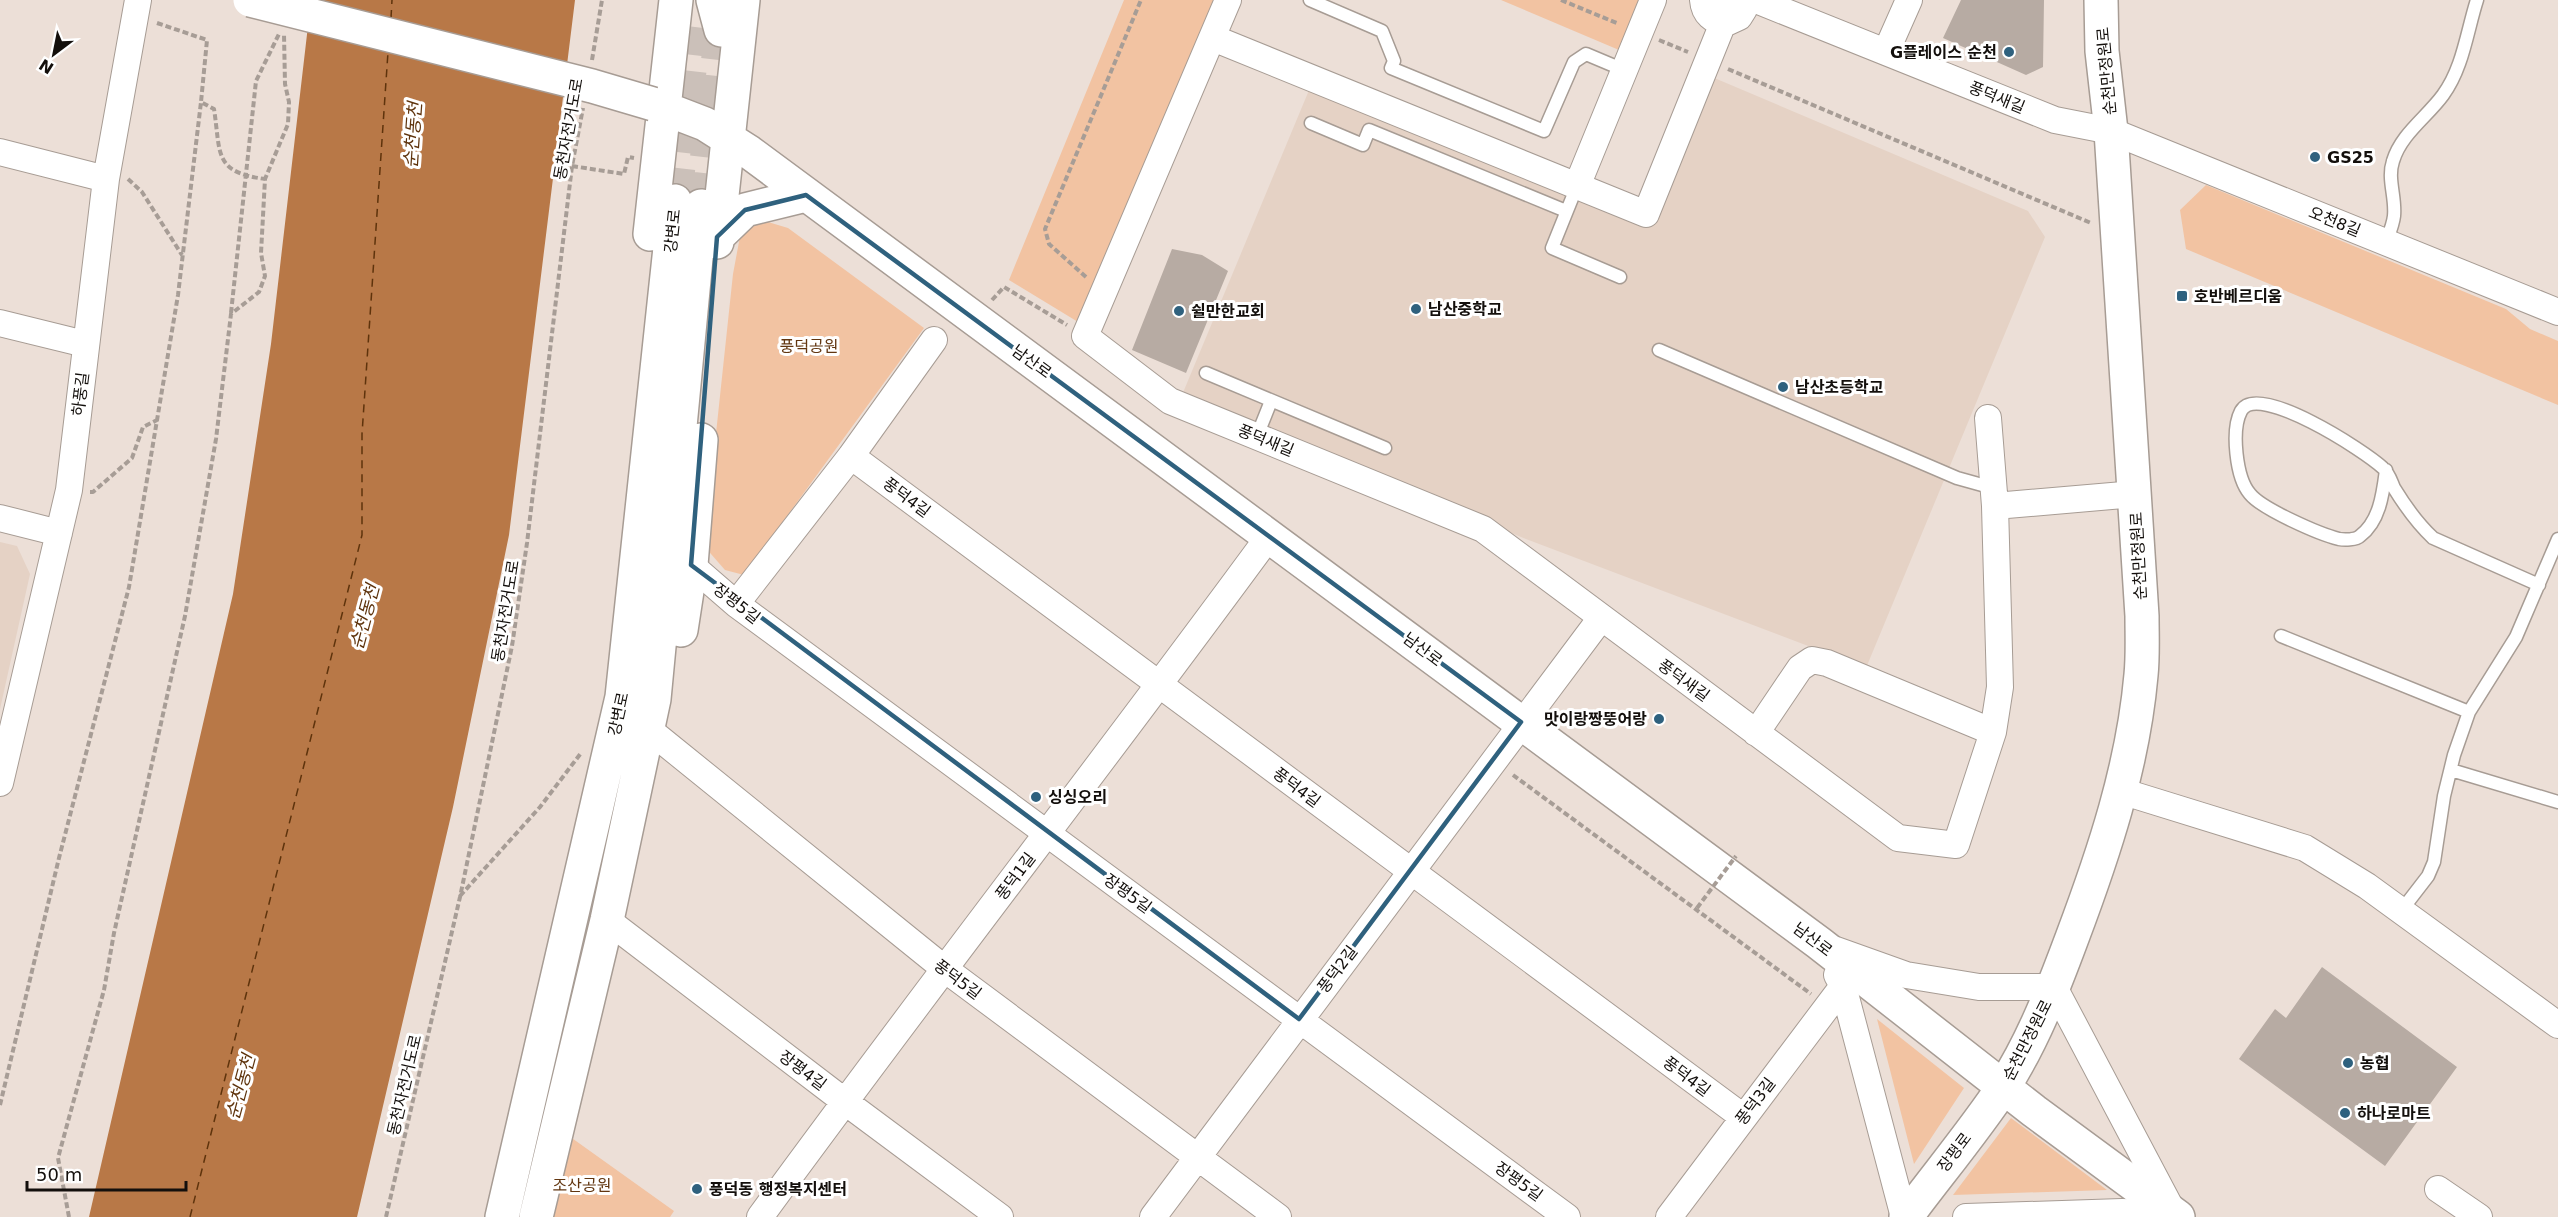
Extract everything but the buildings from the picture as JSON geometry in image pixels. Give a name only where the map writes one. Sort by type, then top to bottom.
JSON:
[{"type":"main road","name":"남산로","points":[[250,0],[592,86],[659,106],[705,124],[806,195],[1270,535],[1819,943],[2003,1087],[2176,1215]]},
{"type":"main road","points":[[642,708],[610,616],[659,106],[676,0]]},
{"type":"main road","points":[[642,708],[681,634],[691,565],[717,237],[743,0]]},
{"type":"main road","name":"순천만정원로","points":[[2003,1087],[2027,1044],[2054,987],[2094,881],[2121,791],[2136,718],[2142,674],[2142,616],[2135,494],[2111,131],[2102,51],[2101,0]]},
{"type":"main road","points":[[717,237],[746,210],[806,195]]},
{"type":"main road","name":"강변로","points":[[536,1217],[607,920],[642,708],[688,203]]},
{"type":"main road","name":"강변로","points":[[502,1217],[642,708]]},
{"type":"main road","name":"장평로","points":[[1905,1217],[2003,1087]]},
{"type":"street","points":[[1085,336],[1228,0]]},
{"type":"street","points":[[1576,186],[1653,0]]},
{"type":"street","name":"풍덕새길","points":[[1756,0],[2055,120],[2111,131]]},
{"type":"street","points":[[1886,52],[1909,0]]},
{"type":"street","points":[[1213,38],[1646,214],[1708,61],[1721,5]]},
{"type":"street","name":"하풍길","points":[[0,783],[69,490],[108,171],[137,8]]},
{"type":"street","name":"오천8길","points":[[2111,131],[2558,312]]},
{"type":"street","points":[[0,152],[108,171]]},
{"type":"street","points":[[0,323],[86,344]]},
{"type":"street","name":"풍덕새길","points":[[1085,336],[1170,400],[1484,529],[1600,618],[1898,838],[1956,844],[1993,732],[2000,687],[1994,497],[1988,418]]},
{"type":"street","points":[[736,604],[851,456],[934,340]]},
{"type":"street","name":"풍덕4길","points":[[851,456],[1743,1117]]},
{"type":"street","points":[[1994,497],[2135,494]]},
{"type":"street","points":[[0,518],[59,533]]},
{"type":"street","name":"풍덕1길","points":[[760,1217],[844,1101],[946,970],[1270,535]]},
{"type":"street","name":"장평5길","points":[[691,565],[736,604],[1567,1217]]},
{"type":"street","name":"풍덕2길","points":[[1153,1217],[1600,618]]},
{"type":"street","points":[[1756,733],[1800,668],[1812,660],[1827,663],[1993,732]]},
{"type":"street","name":"풍덕5길","points":[[642,708],[946,970],[1278,1217]]},
{"type":"street","points":[[2121,791],[2306,848],[2367,886],[2558,1025]]},
{"type":"street","name":"장평4길","points":[[607,920],[1000,1217]]},
{"type":"street","points":[[1819,943],[1843,986],[1905,1217]]},
{"type":"street","points":[[1819,943],[1906,975],[1979,987],[2054,987],[2176,1215],[1966,1217]]},
{"type":"street","name":"풍덕3길","points":[[1669,1217],[1843,986]]},
{"type":"street","points":[[2438,1189],[2479,1217]]},
{"type":"lane","points":[[1310,0],[1382,31],[1394,61],[1391,68],[1544,131],[1574,62],[1586,54],[1624,70]]},
{"type":"lane","points":[[2386,242],[2394,217],[2390,182],[2392,163],[2397,150],[2426,112],[2443,96],[2452,79],[2477,0]]},
{"type":"lane","points":[[1311,123],[1363,145],[1369,130],[1566,211]]},
{"type":"lane","points":[[1576,186],[1552,248],[1620,277]]},
{"type":"lane","points":[[1659,350],[1957,478],[1994,497]]},
{"type":"lane","points":[[1206,374],[1385,448]]},
{"type":"lane","points":[[1257,436],[1271,401]]},
{"type":"lane","points":[[2386,470],[2382,498],[2368,529],[2358,538],[2340,540],[2282,516],[2248,493],[2235,442],[2237,418],[2243,407],[2250,403],[2261,402],[2311,421],[2363,451],[2386,470],[2419,525],[2433,538],[2539,585]]},
{"type":"lane","points":[[2401,911],[2428,876],[2434,862],[2437,833],[2451,770],[2469,712],[2516,637],[2539,585],[2554,558],[2558,538]]},
{"type":"lane","points":[[2281,636],[2469,712]]},
{"type":"lane","points":[[2451,770],[2558,802]]},
{"type":"path","name":"동천자전거도로","points":[[590,66],[603,0]]},
{"type":"path","points":[[1104,293],[1049,244],[1045,229],[1141,0]]},
{"type":"path","points":[[1561,0],[2118,234]]},
{"type":"path","points":[[0,1105],[59,858],[129,587],[158,419],[182,255],[207,40],[137,8]]},
{"type":"path","points":[[69,1217],[58,1158],[104,990],[114,933],[185,616],[216,439],[256,81],[284,25],[285,84],[289,102],[288,124],[265,179],[261,253],[265,276],[259,292],[231,314]]},
{"type":"path","name":"동천자전거도로","points":[[386,1217],[499,718],[521,592],[572,166],[584,100]]},
{"type":"path","points":[[201,102],[214,109],[221,156],[228,168],[247,177],[265,179]]},
{"type":"path","points":[[572,166],[624,174],[628,157]]},
{"type":"path","points":[[108,171],[142,192],[182,255]]},
{"type":"path","points":[[987,296],[993,301],[1004,287],[1085,336]]},
{"type":"path","points":[[69,490],[93,492],[132,458],[143,427],[158,419]]},
{"type":"path","points":[[460,897],[540,807],[581,752]]},
{"type":"path","points":[[1492,760],[1697,908],[1827,1006]]},
{"type":"path","points":[[1697,908],[1736,856]]},
{"type":"highlighted area","points":[[806,195],[1521,722],[1299,1019],[691,565],[717,237],[745,210]]},
{"type":"shaded area","points":[[1712,77],[2028,211],[2045,237],[1866,668],[1521,537],[1182,395],[1312,83],[1650,224]]},
{"type":"shaded area","points":[[0,542],[17,546],[30,574],[0,709]]},
{"type":"green space","points":[[1124,0],[1215,0],[1083,325],[1009,280]]},
{"type":"green space","points":[[1501,0],[1639,0],[1619,50]]},
{"type":"green space","points":[[2206,185],[2506,309],[2530,329],[2558,341],[2558,405],[2186,249],[2180,210]]},
{"type":"green space","name":"풍덕공원","points":[[768,222],[788,228],[924,328],[744,575],[725,570],[704,546],[733,274],[741,231],[755,223]]},
{"type":"green space","points":[[1877,1019],[1964,1088],[1914,1164]]},
{"type":"green space","points":[[2011,1118],[2107,1190],[1953,1195]]},
{"type":"green space","name":"조산공원","points":[[562,1131],[674,1211],[670,1217],[541,1217]]},
{"type":"water","name":"순천동천","points":[[311,0],[575,0],[509,535],[453,807],[357,1217],[89,1217],[233,594],[271,344]]},
{"type":"ferry route","points":[[391,18],[392,0]]},
{"type":"ferry route","points":[[190,1217],[362,535],[362,434],[388,52]]},
{"type":"tunnel","points":[[675,201],[695,27]]},
{"type":"tunnel","points":[[701,206],[721,30]]},
{"type":"place","name":"G플레이스 순천","points":[[2009,52]]},
{"type":"place","name":"GS25","points":[[2315,157]]},
{"type":"place","name":"호반베르디움","points":[[2182,296]]},
{"type":"place","name":"남산중학교","points":[[1416,309]]},
{"type":"place","name":"쉴만한교회","points":[[1179,311]]},
{"type":"place","name":"남산초등학교","points":[[1783,387]]},
{"type":"place","name":"맛이랑짱뚱어랑","points":[[1659,719]]},
{"type":"place","name":"싱싱오리","points":[[1036,797]]},
{"type":"place","name":"농협","points":[[2348,1063]]},
{"type":"place","name":"하나로마트","points":[[2345,1113]]},
{"type":"place","name":"풍덕동 행정복지센터","points":[[697,1189]]}]
